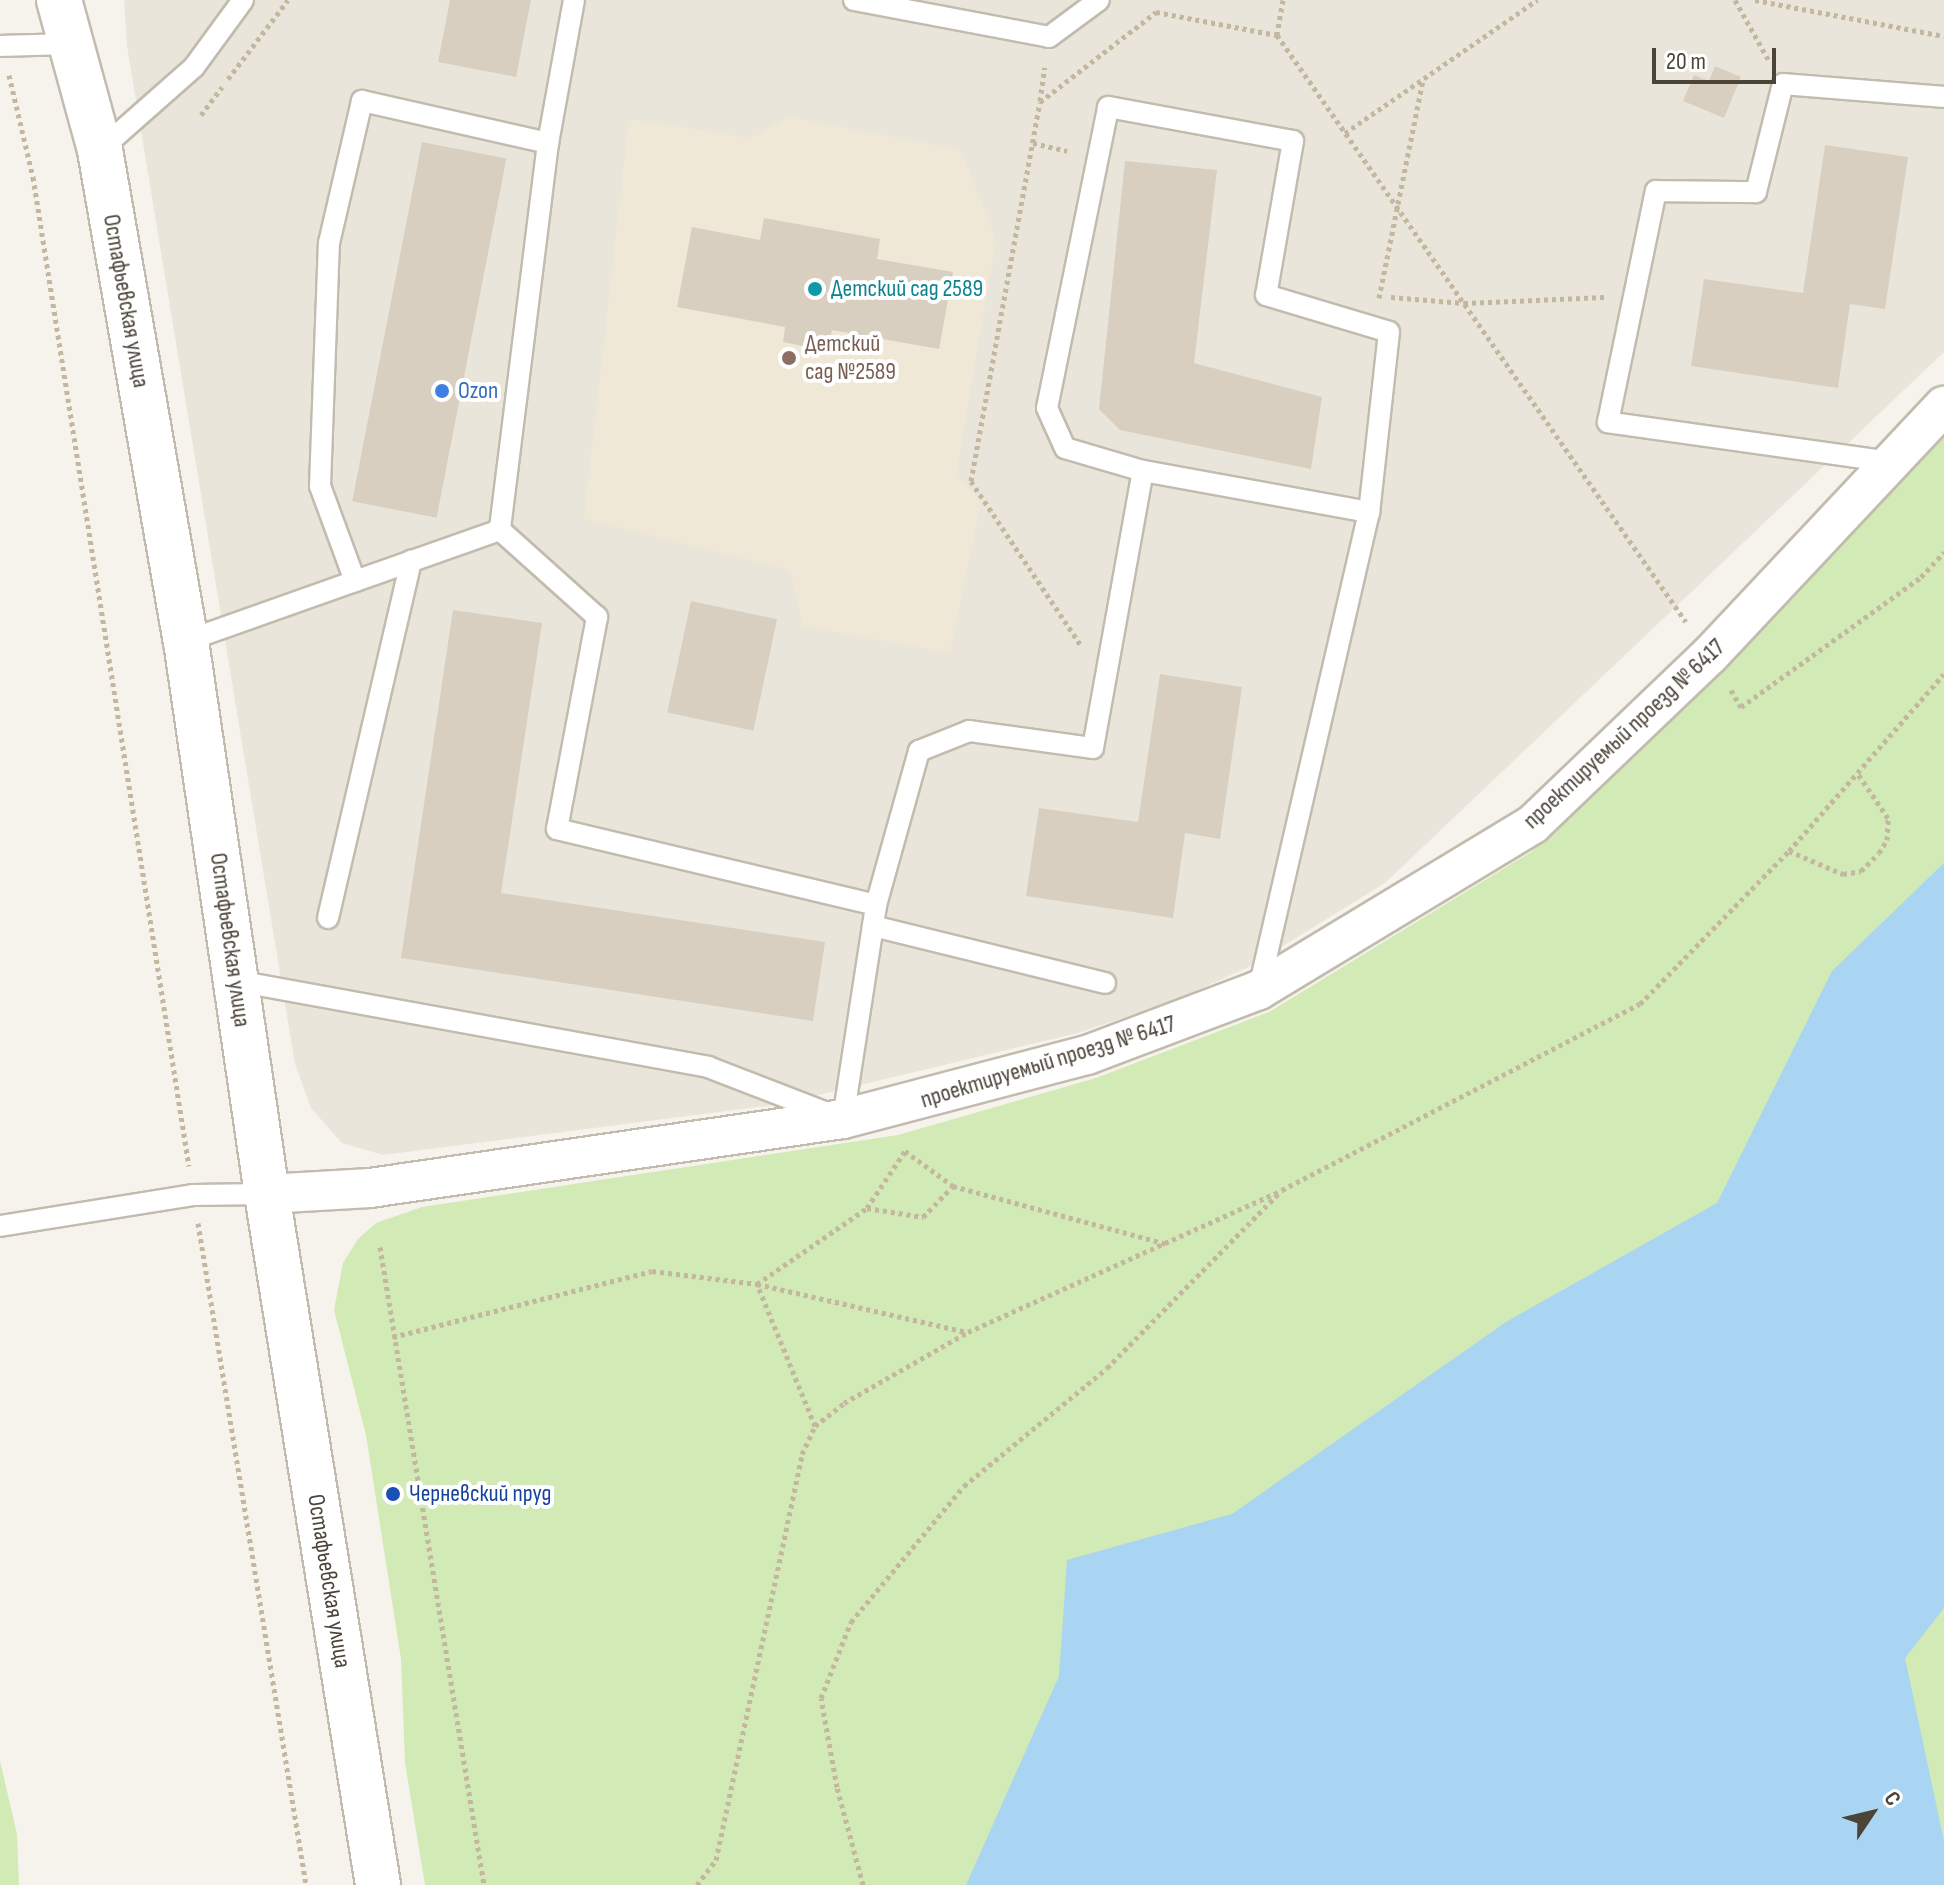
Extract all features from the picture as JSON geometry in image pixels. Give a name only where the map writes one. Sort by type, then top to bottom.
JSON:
[{"type":"street","name":"Остафьевская улица","points":[[59,0],[100,150],[186,641],[267,1194],[378,1885]]},
{"type":"street","name":"проектируемый проезд № 6417","points":[[267,1194],[370,1188],[843,1119],[1087,1055],[1259,990],[1533,824],[1710,655],[1944,406]]},
{"type":"lane","points":[[100,150],[194,67],[243,0]]},
{"type":"lane","points":[[500,530],[548,143],[574,0]]},
{"type":"lane","points":[[854,0],[1049,37],[1099,0]]},
{"type":"lane","points":[[1,46],[71,44]]},
{"type":"lane","points":[[1891,462],[1608,422],[1656,191],[1756,192],[1783,84],[1944,97]]},
{"type":"lane","points":[[355,581],[320,486],[329,243],[362,101],[548,143]]},
{"type":"lane","points":[[1259,990],[1369,512],[1389,332],[1266,295],[1293,141],[1108,107],[1047,408],[1065,448],[1143,471],[1369,512]]},
{"type":"lane","points":[[236,981],[708,1067],[843,1119],[876,905],[919,751],[969,731],[1093,748],[1143,471]]},
{"type":"lane","points":[[186,641],[500,530]]},
{"type":"lane","points":[[500,530],[597,617],[557,829],[876,905]]},
{"type":"lane","points":[[328,918],[411,561]]},
{"type":"lane","points":[[873,926],[1105,983]]},
{"type":"lane","points":[[0,1226],[193,1195],[267,1194]]},
{"type":"path","points":[[201,115],[288,0]]},
{"type":"path","points":[[1283,0],[1277,35],[1710,655]]},
{"type":"path","points":[[1345,133],[1537,0]]},
{"type":"path","points":[[1735,0],[1783,84]]},
{"type":"path","points":[[1755,0],[1944,36]]},
{"type":"path","points":[[1,46],[33,177],[193,1195],[306,1885]]},
{"type":"path","points":[[1372,327],[1423,79]]},
{"type":"path","points":[[1379,296],[1464,303],[1634,296]]},
{"type":"path","points":[[1741,707],[1921,577],[1944,552]]},
{"type":"path","points":[[697,1885],[716,1860],[802,1454],[815,1426],[844,1403],[968,1332],[1282,1190],[1640,1004],[1789,851],[1944,674]]},
{"type":"path","points":[[1789,851],[1843,874],[1861,871],[1879,853],[1887,840],[1888,818],[1858,774]]},
{"type":"path","points":[[757,1284],[867,1208],[905,1151],[953,1186],[1168,1244]]},
{"type":"path","points":[[867,1208],[923,1217],[953,1186]]},
{"type":"path","points":[[863,1885],[837,1787],[821,1698],[851,1622],[964,1486],[1107,1368],[1282,1190]]},
{"type":"path","points":[[380,1247],[484,1885]]},
{"type":"path","points":[[393,1337],[652,1271],[757,1284],[968,1332]]},
{"type":"path","points":[[757,1284],[815,1426]]},
{"type":"shaded area","points":[[124,0],[1944,0],[1944,352],[1385,883],[1249,967],[1175,1000],[1078,1033],[781,1104],[383,1155],[342,1143],[311,1108],[295,1064],[127,46]]},
{"type":"shaded area","name":"Детский сад №2589","points":[[789,117],[961,150],[996,240],[956,475],[981,502],[950,653],[803,626],[790,570],[584,519],[629,119],[751,138]]},
{"type":"green space","points":[[1944,429],[1944,1885],[425,1885],[405,1763],[401,1659],[366,1435],[334,1310],[343,1263],[358,1239],[376,1223],[422,1207],[898,1135],[1096,1078],[1269,1012],[1531,852],[1709,682]]},
{"type":"green space","points":[[0,1761],[17,1834],[19,1885],[0,1885]]},
{"type":"water","points":[[1944,863],[1944,1608],[1905,1658],[1944,1841],[1944,1885],[966,1885],[1059,1676],[1067,1560],[1232,1514],[1506,1322],[1717,1203],[1832,971]]},
{"type":"building","points":[[450,0],[531,0],[516,77],[438,62]]},
{"type":"building","points":[[1715,66],[1741,77],[1724,118],[1683,101],[1694,75],[1709,81]]},
{"type":"building","points":[[422,142],[506,158],[437,518],[352,501]]},
{"type":"building","points":[[1825,145],[1908,157],[1885,309],[1850,304],[1838,388],[1691,366],[1704,279],[1803,293]]},
{"type":"building","points":[[1125,161],[1217,170],[1194,363],[1322,397],[1311,469],[1120,430],[1099,409]]},
{"type":"building","name":"Детский сад 2589","points":[[764,218],[880,239],[877,259],[953,272],[939,349],[832,330],[828,351],[783,342],[785,327],[677,307],[692,227],[760,240]]},
{"type":"building","points":[[691,601],[777,619],[753,731],[667,713]]},
{"type":"building","points":[[453,610],[542,623],[501,893],[825,942],[813,1021],[401,958]]},
{"type":"building","points":[[1160,674],[1242,687],[1220,839],[1185,833],[1173,918],[1026,896],[1039,808],[1138,822]]},
{"type":"place","name":"Детский сад 2589","points":[[815,289]]},
{"type":"place","name":"Детский сад №2589","points":[[789,358]]},
{"type":"place","name":"Ozon","points":[[442,391]]},
{"type":"place","name":"Черневский пруд","points":[[393,1494]]}]
